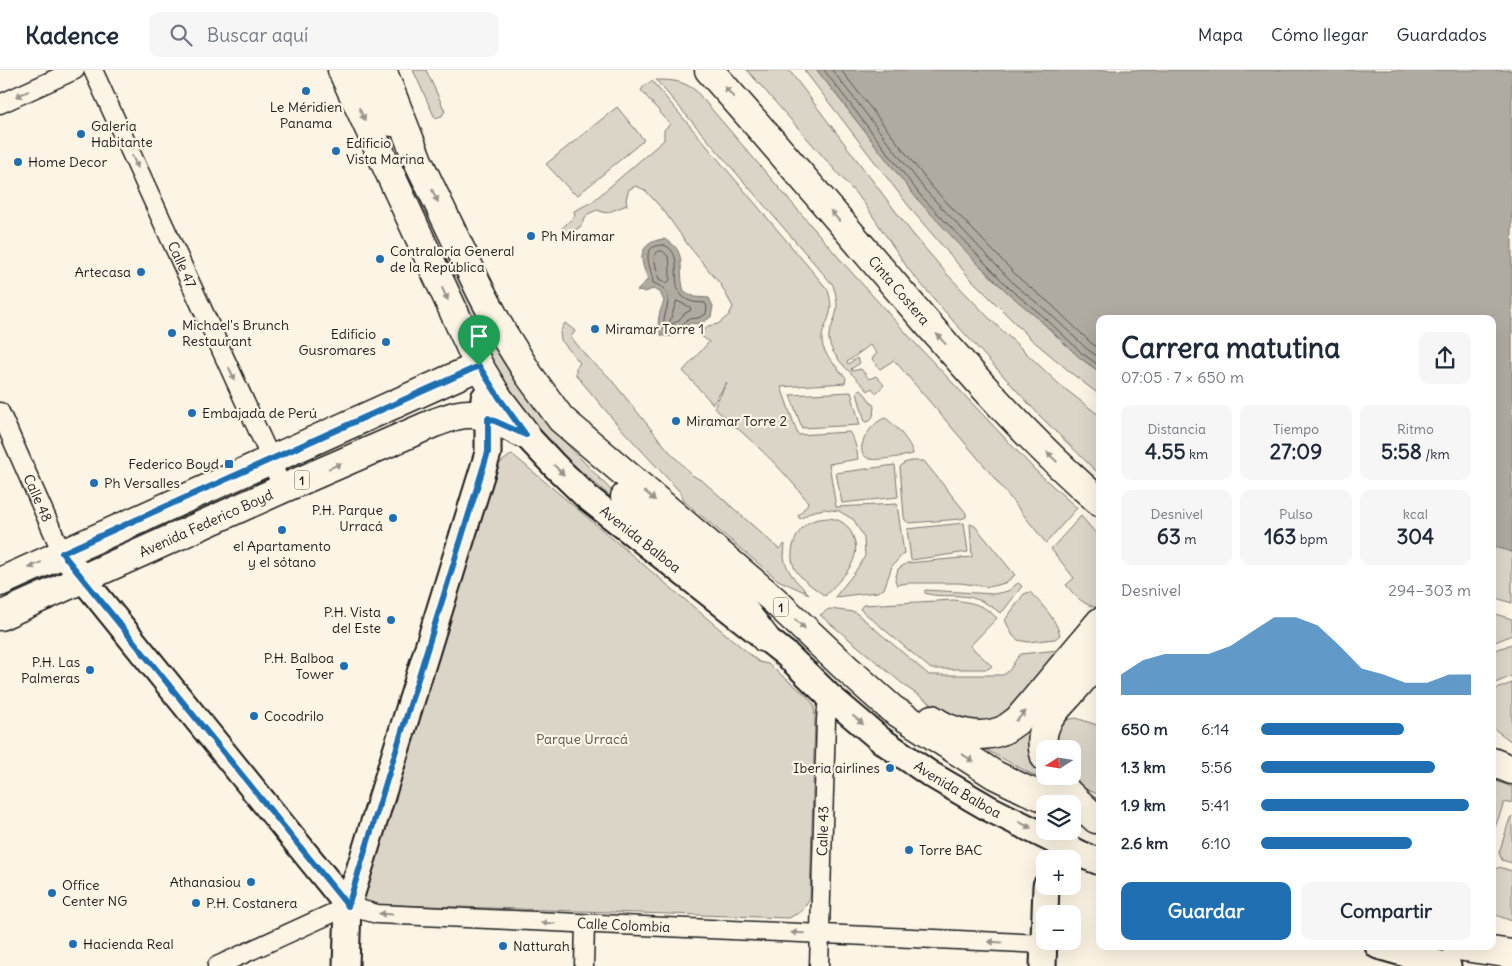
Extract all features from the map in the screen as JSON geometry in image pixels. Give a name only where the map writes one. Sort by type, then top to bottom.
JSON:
[{"type":"main road","points":[[342,70],[479,366],[494,408],[488,452],[348,906],[346,966]]},
{"type":"main road","points":[[356,70],[418,160]]},
{"type":"main road","name":"1","points":[[382,70],[418,160],[480,290],[529,375],[561,419],[774,600],[892,708],[995,775],[1038,795]]},
{"type":"main road","name":"Cinta Costera","points":[[709,70],[1006,412],[1096,499]]},
{"type":"main road","name":"1","points":[[0,582],[479,366]]},
{"type":"main road","name":"Avenida Federico Boyd","points":[[0,616],[282,489],[453,416],[494,408],[526,435]]},
{"type":"main road","points":[[561,419],[618,490],[742,608],[766,638]]},
{"type":"main road","name":"Avenida Balboa","points":[[526,435],[587,497],[787,655],[828,695],[881,740],[930,774],[990,808],[1048,848],[1096,860]]},
{"type":"main road","points":[[1077,482],[1096,514]]},
{"type":"main road","name":"Calle 48","points":[[62,553],[348,906]]},
{"type":"main road","points":[[827,650],[862,667],[938,723],[964,733],[987,734],[1000,731],[1018,720],[1096,627]]},
{"type":"main road","points":[[1043,740],[1045,725],[1051,714],[1096,663]]},
{"type":"main road","points":[[1496,764],[1512,770]]},
{"type":"main road","points":[[1062,785],[1090,816]]},
{"type":"main road","points":[[1044,955],[1046,895]]},
{"type":"main road","points":[[1496,946],[1512,952]]},
{"type":"main road","points":[[1392,950],[1448,966]]},
{"type":"main road","points":[[1494,950],[1512,952]]},
{"type":"street","points":[[0,104],[76,70]]},
{"type":"street","name":"Calle 47","points":[[93,70],[271,460],[282,489]]},
{"type":"street","name":"Calle 48","points":[[0,412],[62,553]]},
{"type":"street","name":"Calle 43","points":[[819,966],[828,695]]},
{"type":"street","points":[[217,966],[348,906]]},
{"type":"street","name":"Calle Colombia","points":[[348,906],[377,914],[820,934],[1044,955]]},
{"type":"street","points":[[584,966],[585,924]]},
{"type":"green space","points":[[413,70],[426,70],[445,111],[442,116],[435,118]]},
{"type":"green space","points":[[747,70],[789,70],[912,233],[947,274],[989,318],[1060,385],[1096,413],[1096,471],[1040,416],[954,322],[909,270],[864,203]]},
{"type":"green space","points":[[804,70],[817,70],[912,192],[996,282],[1080,358],[1096,369],[1096,392],[1031,339],[969,277],[915,214]]},
{"type":"green space","points":[[656,80],[678,82],[696,91],[845,265],[916,344],[1035,470],[1077,508],[1046,543],[983,464],[894,360],[880,369],[872,359],[877,353],[870,345],[847,362],[848,364],[857,358],[860,363],[851,369],[852,371],[861,369],[869,379],[876,376],[884,385],[876,393],[872,388],[868,391],[843,365],[832,350],[829,342],[829,334],[837,307],[833,285]]},
{"type":"green space","points":[[652,81],[828,290],[831,310],[822,342],[827,355],[846,378],[845,383],[781,387],[798,435],[849,432],[853,438],[858,459],[829,464],[836,507],[897,504],[904,553],[892,566],[884,589],[877,592],[835,597],[865,556],[864,538],[854,520],[839,511],[824,509],[811,512],[800,519],[798,516],[808,502],[798,489],[752,441],[714,408],[727,382],[713,404],[683,371],[709,342],[699,334],[708,326],[718,324],[729,315],[733,307],[721,285],[688,245],[664,211],[645,190],[636,186],[629,189],[626,199],[627,205],[606,213],[597,210],[588,214],[580,227],[575,230],[565,233],[562,228],[575,216],[574,211],[592,202],[664,140],[664,130],[670,124],[641,90]]},
{"type":"green space","points":[[617,107],[644,140],[578,195],[572,192],[546,164]]},
{"type":"green space","points":[[452,256],[534,406],[562,439],[647,528],[538,432],[482,344],[441,260]]},
{"type":"green space","points":[[565,323],[575,331],[571,337],[587,357],[609,377],[668,450],[692,475],[704,482],[779,549],[785,544],[784,557],[787,568],[809,594],[778,580],[685,502],[681,493],[617,424],[576,375],[576,368],[580,363],[561,340],[560,332]]},
{"type":"green space","points":[[861,389],[874,406],[873,416],[870,421],[865,422],[857,393]]},
{"type":"green space","points":[[851,392],[860,425],[802,428],[790,395]]},
{"type":"green space","points":[[885,418],[902,434],[913,454],[878,459],[870,459],[864,455],[862,444],[865,437],[869,430]]},
{"type":"green space","name":"Parque Urracá","points":[[512,454],[759,662],[768,664],[806,695],[814,705],[810,899],[802,911],[789,918],[367,904],[361,900],[396,746],[500,463]]},
{"type":"green space","points":[[924,461],[966,513],[966,517],[909,523],[905,520],[900,467],[904,463]]},
{"type":"green space","points":[[895,465],[898,497],[842,503],[836,473]]},
{"type":"green space","points":[[1081,516],[1096,533],[1096,607],[1081,600],[1066,585],[1074,578],[1051,549]]},
{"type":"green space","points":[[818,519],[836,519],[848,527],[855,543],[856,552],[849,568],[825,596],[804,580],[795,569],[792,550],[796,538],[803,527]]},
{"type":"green space","points":[[964,523],[968,552],[911,560],[907,529]]},
{"type":"green space","points":[[970,524],[975,526],[1015,575],[1005,583],[989,587],[960,583],[907,583],[897,585],[895,580],[898,569],[907,563],[972,557]]},
{"type":"green space","points":[[1496,547],[1512,552],[1512,603],[1496,598]]},
{"type":"green space","points":[[1018,583],[1022,586],[1000,613],[977,599],[925,593],[925,590],[994,594],[1008,591]]},
{"type":"green space","points":[[1030,592],[1055,623],[1060,635],[1055,639],[1028,642],[1018,640],[1013,636],[1005,620],[1024,594]]},
{"type":"green space","points":[[954,600],[977,605],[997,618],[970,646],[992,666],[988,669],[931,669],[860,609],[863,605]]},
{"type":"green space","points":[[829,609],[855,612],[929,675],[1003,675],[1021,654],[1067,649],[1010,713],[987,723],[952,717],[909,689],[820,615]]},
{"type":"green space","points":[[1496,614],[1512,619],[1512,635],[1496,642]]},
{"type":"green space","points":[[1512,644],[1512,676],[1496,683],[1496,650]]},
{"type":"green space","points":[[1512,683],[1512,742],[1496,730],[1496,689]]},
{"type":"green space","points":[[1076,718],[1096,725],[1096,793],[1075,785],[1081,785],[1081,740],[1054,740],[1054,734],[1065,720]]},
{"type":"green space","points":[[1031,719],[1036,745],[1036,776],[966,739]]},
{"type":"green space","points":[[1496,781],[1512,787],[1512,802],[1504,803],[1496,825]]},
{"type":"green space","points":[[1512,817],[1512,863],[1502,860],[1499,853],[1510,818]]},
{"type":"green space","points":[[1499,867],[1512,871],[1512,921],[1496,915],[1496,869]]},
{"type":"water","points":[[817,70],[1512,70],[1512,552],[1496,547],[1496,315],[1096,315],[1096,369],[1080,358],[1008,293],[917,199]]},
{"type":"water","points":[[664,239],[672,243],[679,254],[684,291],[695,297],[709,298],[713,306],[711,317],[700,324],[690,323],[681,333],[674,336],[661,335],[659,330],[659,318],[664,301],[660,292],[653,289],[645,292],[637,291],[648,279],[642,261],[643,251],[648,244]]},
{"type":"place","name":"Le Méridien Panama","points":[[306,91]]},
{"type":"place","name":"Galería Habitante","points":[[81,134]]},
{"type":"place","name":"Edificio Vista Marina","points":[[336,151]]},
{"type":"place","name":"Home Decor","points":[[18,162]]},
{"type":"place","name":"Ph Miramar","points":[[531,236]]},
{"type":"place","name":"Contraloría General de la República","points":[[380,259]]},
{"type":"place","name":"Artecasa","points":[[141,272]]},
{"type":"place","name":"Miramar Torre 1","points":[[595,329]]},
{"type":"place","name":"Michael's Brunch Restaurant","points":[[172,333]]},
{"type":"place","name":"Edificio Gusromares","points":[[386,342]]},
{"type":"place","name":"Embajada de Perú","points":[[192,413]]},
{"type":"place","name":"Miramar Torre 2","points":[[676,421]]},
{"type":"place","name":"Federico Boyd","points":[[229,464]]},
{"type":"place","name":"Ph Versalles","points":[[94,483]]},
{"type":"place","name":"P.H. Parque Urracá","points":[[393,518]]},
{"type":"place","name":"el Apartamento y el sótano","points":[[282,530]]},
{"type":"place","name":"P.H. Vista del Este","points":[[391,620]]},
{"type":"place","name":"P.H. Balboa Tower","points":[[344,666]]},
{"type":"place","name":"P.H. Las Palmeras","points":[[90,670]]},
{"type":"place","name":"Cocodrilo","points":[[254,716]]},
{"type":"place","name":"Iberia airlines","points":[[890,768]]},
{"type":"place","name":"Torre BAC","points":[[909,850]]},
{"type":"place","name":"Athanasiou","points":[[251,882]]},
{"type":"place","name":"Office Center NG","points":[[52,893]]},
{"type":"place","name":"P.H. Costanera","points":[[196,903]]},
{"type":"place","name":"Hacienda Real","points":[[73,944]]},
{"type":"place","name":"Natturah","points":[[503,946]]},
{"type":"route","points":[[479,366],[526,435],[488,418],[488,452],[348,906],[62,553],[479,366]]}]
